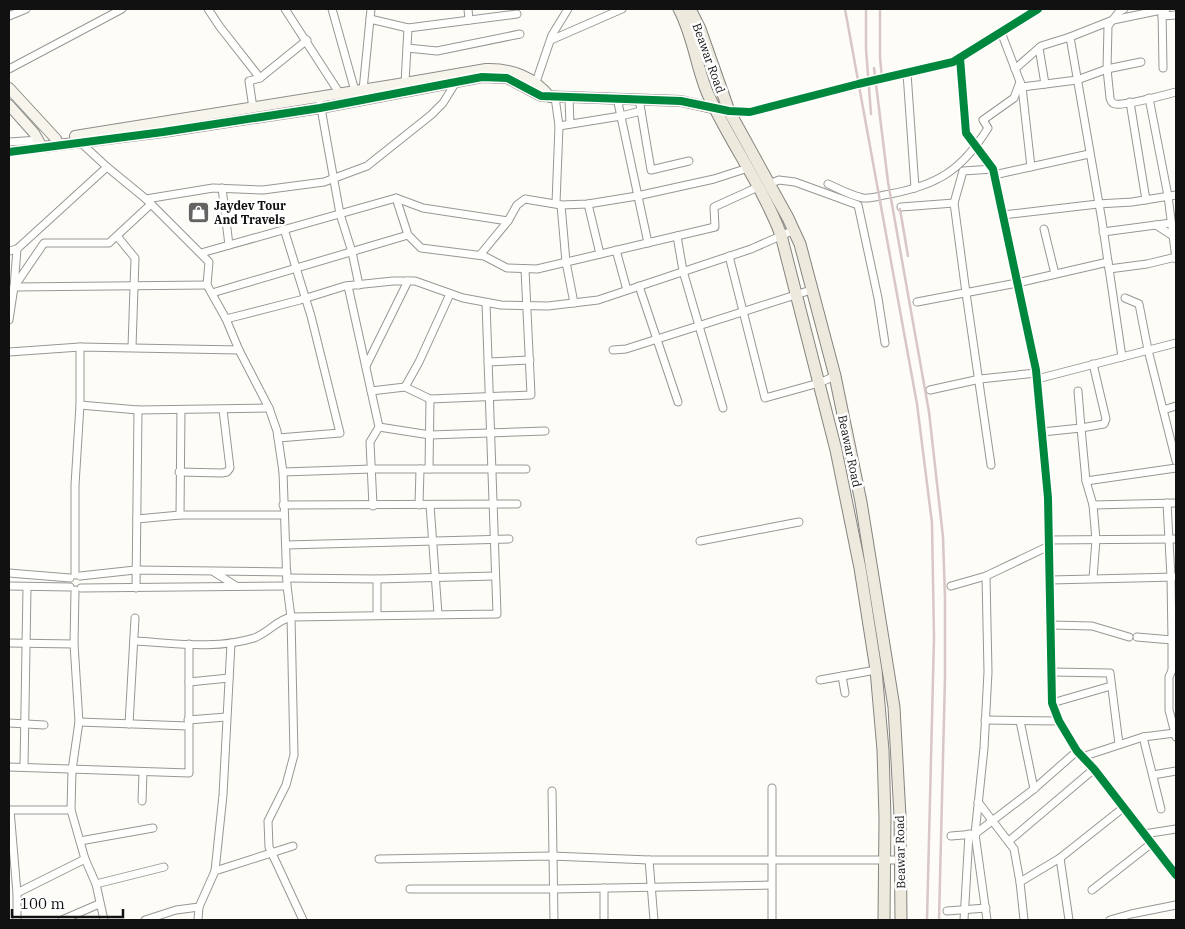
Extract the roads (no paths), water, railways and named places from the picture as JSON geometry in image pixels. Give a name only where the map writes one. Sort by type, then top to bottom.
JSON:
[{"type":"main road","name":"Beawar Road","points":[[679,9],[690,35],[708,92],[716,109],[748,168],[764,186],[794,230],[800,244],[834,376],[861,502],[894,707],[901,860],[901,920]]},
{"type":"main road","name":"Beawar Road","points":[[690,9],[700,29],[729,111],[764,186],[781,235],[836,450],[848,506],[876,670],[883,750],[884,920]]},
{"type":"main road","points":[[871,642],[884,640]]},
{"type":"street","points":[[9,16],[26,9]]},
{"type":"street","points":[[9,69],[122,9]]},
{"type":"street","points":[[208,9],[220,28],[260,78]]},
{"type":"street","points":[[285,9],[340,94]]},
{"type":"street","points":[[332,9],[359,91]]},
{"type":"street","points":[[359,91],[371,9]]},
{"type":"street","points":[[468,9],[469,20]]},
{"type":"street","points":[[536,82],[552,40],[552,35],[568,9]]},
{"type":"street","points":[[552,40],[622,9]]},
{"type":"street","points":[[9,88],[58,142],[80,142],[163,132],[320,108],[482,77],[514,81],[536,94],[553,97],[681,101],[716,109],[750,112],[953,62],[1038,9]]},
{"type":"street","points":[[1120,10],[1108,26],[1108,69],[1111,102],[1115,104],[1130,102],[1176,92]]},
{"type":"street","points":[[1015,69],[1038,48],[1113,20],[1164,12],[1176,15]]},
{"type":"street","points":[[1163,68],[1164,12]]},
{"type":"street","points":[[370,19],[408,28],[517,14]]},
{"type":"street","points":[[405,83],[408,28]]},
{"type":"street","points":[[1001,32],[1021,84],[1031,167]]},
{"type":"street","points":[[407,48],[437,51],[520,34]]},
{"type":"street","points":[[1070,37],[1122,357]]},
{"type":"street","points":[[254,108],[249,81],[260,78],[306,40]]},
{"type":"street","points":[[1038,48],[1044,84]]},
{"type":"street","points":[[960,58],[966,133],[993,172],[1036,376],[1048,498],[1052,703],[1059,721],[1079,754],[1094,769],[1176,875]]},
{"type":"street","points":[[1021,84],[1044,84],[1077,80],[1108,69],[1141,62]]},
{"type":"street","points":[[9,152],[40,144],[492,68],[507,70],[536,82],[553,97],[558,126],[559,204],[566,262],[574,303]]},
{"type":"street","points":[[907,73],[915,188]]},
{"type":"street","points":[[14,286],[44,242],[109,243],[148,201],[213,188],[263,190],[324,182],[367,166],[404,138],[445,100],[456,82]]},
{"type":"street","points":[[828,184],[865,198],[915,188],[936,180],[955,169],[976,147],[988,128],[984,120],[1014,98],[1021,84]]},
{"type":"street","points":[[319,97],[340,214],[352,252],[359,285]]},
{"type":"street","points":[[569,98],[570,124]]},
{"type":"street","points":[[617,98],[648,243]]},
{"type":"street","points":[[916,302],[1055,274],[1108,266],[1147,264],[1176,258],[1175,235],[1171,223],[1168,196],[1149,98]]},
{"type":"street","points":[[639,99],[651,170],[689,161]]},
{"type":"street","points":[[1130,102],[1146,200]]},
{"type":"street","points":[[9,104],[34,133],[40,144]]},
{"type":"street","points":[[558,126],[641,111]]},
{"type":"street","points":[[9,142],[40,144]]},
{"type":"street","points":[[80,142],[106,167],[148,201],[209,262],[207,285],[269,408],[278,438],[283,472],[283,515],[291,617],[294,755],[286,785],[268,821],[267,840],[303,920]]},
{"type":"street","points":[[992,465],[954,203],[963,171],[993,172],[1031,167],[1089,154]]},
{"type":"street","points":[[9,251],[17,249],[106,167]]},
{"type":"street","points":[[480,256],[508,221],[517,205],[525,199],[559,204],[588,204],[637,196],[714,179],[748,168]]},
{"type":"street","points":[[396,198],[408,235],[421,248],[484,256],[507,268],[537,269],[715,227],[714,207],[779,180],[795,182],[858,205],[878,298],[885,343]]},
{"type":"street","points":[[222,188],[229,245]]},
{"type":"street","points":[[1003,216],[1176,195]]},
{"type":"street","points":[[201,253],[396,198],[423,208],[508,221]]},
{"type":"street","points":[[901,207],[954,203]]},
{"type":"street","points":[[588,204],[600,254]]},
{"type":"street","points":[[1103,232],[1171,223]]},
{"type":"street","points":[[1156,225],[1175,235]]},
{"type":"street","points":[[278,438],[340,434],[306,298],[284,229]]},
{"type":"street","points":[[1044,229],[1055,274]]},
{"type":"street","points":[[226,320],[348,286],[415,281],[450,294],[486,303],[548,306],[598,300],[730,256],[794,230]]},
{"type":"street","points":[[212,293],[408,235]]},
{"type":"street","points":[[117,236],[135,258],[132,347]]},
{"type":"street","points":[[677,236],[684,271],[723,408]]},
{"type":"street","points":[[9,320],[17,249]]},
{"type":"street","points":[[616,250],[627,290]]},
{"type":"street","points":[[730,256],[765,398],[819,383],[834,376]]},
{"type":"street","points":[[371,391],[405,387],[430,399],[531,395],[524,268]]},
{"type":"street","points":[[366,366],[408,282]]},
{"type":"street","points":[[14,286],[207,285]]},
{"type":"street","points":[[348,286],[379,427],[370,442],[373,506]]},
{"type":"street","points":[[639,286],[678,402]]},
{"type":"street","points":[[613,350],[626,349],[657,340],[811,290]]},
{"type":"street","points":[[405,387],[419,362],[450,294]]},
{"type":"street","points":[[1125,298],[1139,304],[1148,350],[1176,462]]},
{"type":"street","points":[[134,641],[189,644],[231,643],[260,635],[291,617],[498,614],[495,576],[486,303]]},
{"type":"street","points":[[930,390],[980,378],[1036,376],[1176,343]]},
{"type":"street","points":[[76,588],[69,584],[75,576],[75,485],[80,405],[80,347]]},
{"type":"street","points":[[9,352],[80,347],[239,350]]},
{"type":"street","points":[[488,362],[530,360]]},
{"type":"street","points":[[1042,432],[1104,424],[1106,419],[1093,364]]},
{"type":"street","points":[[1078,391],[1086,481],[1093,505],[1096,540],[1093,578]]},
{"type":"street","points":[[429,469],[430,399]]},
{"type":"street","points":[[80,405],[138,410],[269,408]]},
{"type":"street","points":[[1163,410],[1176,406]]},
{"type":"street","points":[[136,588],[138,410]]},
{"type":"street","points":[[180,515],[181,410]]},
{"type":"street","points":[[179,472],[222,473],[227,472],[230,468],[223,410]]},
{"type":"street","points":[[379,427],[430,435],[545,431]]},
{"type":"street","points":[[1086,481],[1176,468]]},
{"type":"street","points":[[283,472],[372,469],[526,469]]},
{"type":"street","points":[[419,505],[420,469]]},
{"type":"street","points":[[951,836],[972,834],[1079,754],[1143,737],[1176,735],[1169,710],[1169,676],[1172,670],[1174,624],[1174,577],[1172,539],[1167,503]]},
{"type":"street","points":[[1093,505],[1176,503]]},
{"type":"street","points":[[283,505],[517,504]]},
{"type":"street","points":[[430,505],[438,614]]},
{"type":"street","points":[[137,518],[180,515],[283,515]]},
{"type":"street","points":[[700,541],[799,522]]},
{"type":"street","points":[[286,545],[509,539]]},
{"type":"street","points":[[951,586],[986,576],[1049,543],[1172,539]]},
{"type":"street","points":[[9,573],[75,576],[135,570],[213,571],[287,579],[495,576]]},
{"type":"street","points":[[213,571],[237,586]]},
{"type":"street","points":[[75,576],[84,583],[76,588]]},
{"type":"street","points":[[964,920],[972,834],[978,802],[985,720],[988,672],[986,576]]},
{"type":"street","points":[[1050,580],[1174,577]]},
{"type":"street","points":[[9,586],[136,588],[237,586],[287,579]]},
{"type":"street","points":[[377,579],[377,615]]},
{"type":"street","points":[[24,767],[27,587]]},
{"type":"street","points":[[76,588],[74,644],[79,722],[72,770],[71,810],[85,859],[96,884],[104,920]]},
{"type":"street","points":[[129,724],[135,618]]},
{"type":"street","points":[[1051,625],[1092,626],[1133,637],[1172,640]]},
{"type":"street","points":[[9,643],[74,644]]},
{"type":"street","points":[[198,920],[199,907],[215,871],[223,796],[231,643]]},
{"type":"street","points":[[9,767],[189,773],[189,644]]},
{"type":"street","points":[[820,680],[876,670]]},
{"type":"street","points":[[1052,672],[1110,673],[1119,744]]},
{"type":"street","points":[[842,676],[845,692]]},
{"type":"street","points":[[189,682],[229,678]]},
{"type":"street","points":[[1052,703],[1111,686]]},
{"type":"street","points":[[79,722],[129,724],[188,723],[226,717]]},
{"type":"street","points":[[985,720],[1059,721]]},
{"type":"street","points":[[1020,721],[1034,789]]},
{"type":"street","points":[[9,723],[44,725]]},
{"type":"street","points":[[1143,737],[1161,809]]},
{"type":"street","points":[[1009,841],[1094,769]]},
{"type":"street","points":[[142,801],[143,772]]},
{"type":"street","points":[[1152,776],[1176,772]]},
{"type":"street","points":[[772,788],[772,920]]},
{"type":"street","points":[[552,791],[554,920]]},
{"type":"street","points":[[978,802],[1009,841],[1015,854],[1024,920]]},
{"type":"street","points":[[1020,882],[1060,858],[1123,808]]},
{"type":"street","points":[[18,920],[10,810],[71,810]]},
{"type":"street","points":[[80,841],[153,828]]},
{"type":"street","points":[[1144,834],[1176,829]]},
{"type":"street","points":[[972,834],[987,920]]},
{"type":"street","points":[[1092,890],[1152,843]]},
{"type":"street","points":[[215,871],[294,846]]},
{"type":"street","points":[[379,859],[552,856],[649,860],[901,860]]},
{"type":"street","points":[[1060,858],[1069,920]]},
{"type":"street","points":[[17,893],[85,859]]},
{"type":"street","points":[[649,860],[654,920]]},
{"type":"street","points":[[96,884],[164,867]]},
{"type":"street","points":[[410,889],[772,886]]},
{"type":"street","points":[[604,888],[604,920]]},
{"type":"street","points":[[62,920],[99,904]]},
{"type":"street","points":[[1113,920],[1131,914],[1176,905]]},
{"type":"street","points":[[145,920],[168,917],[176,910],[199,907]]},
{"type":"street","points":[[946,911],[986,908]]},
{"type":"railway","points":[[845,9],[917,404],[932,523],[934,638],[927,920]]},
{"type":"railway","points":[[866,9],[866,49],[871,114]]},
{"type":"railway","points":[[880,9],[882,78]]},
{"type":"railway","points":[[874,68],[888,182],[929,412],[943,537],[945,677],[939,920]]},
{"type":"railway","points":[[900,209],[908,256]]},
{"type":"place","name":"Jaydev Tour And Travels","points":[[198,212]]}]
